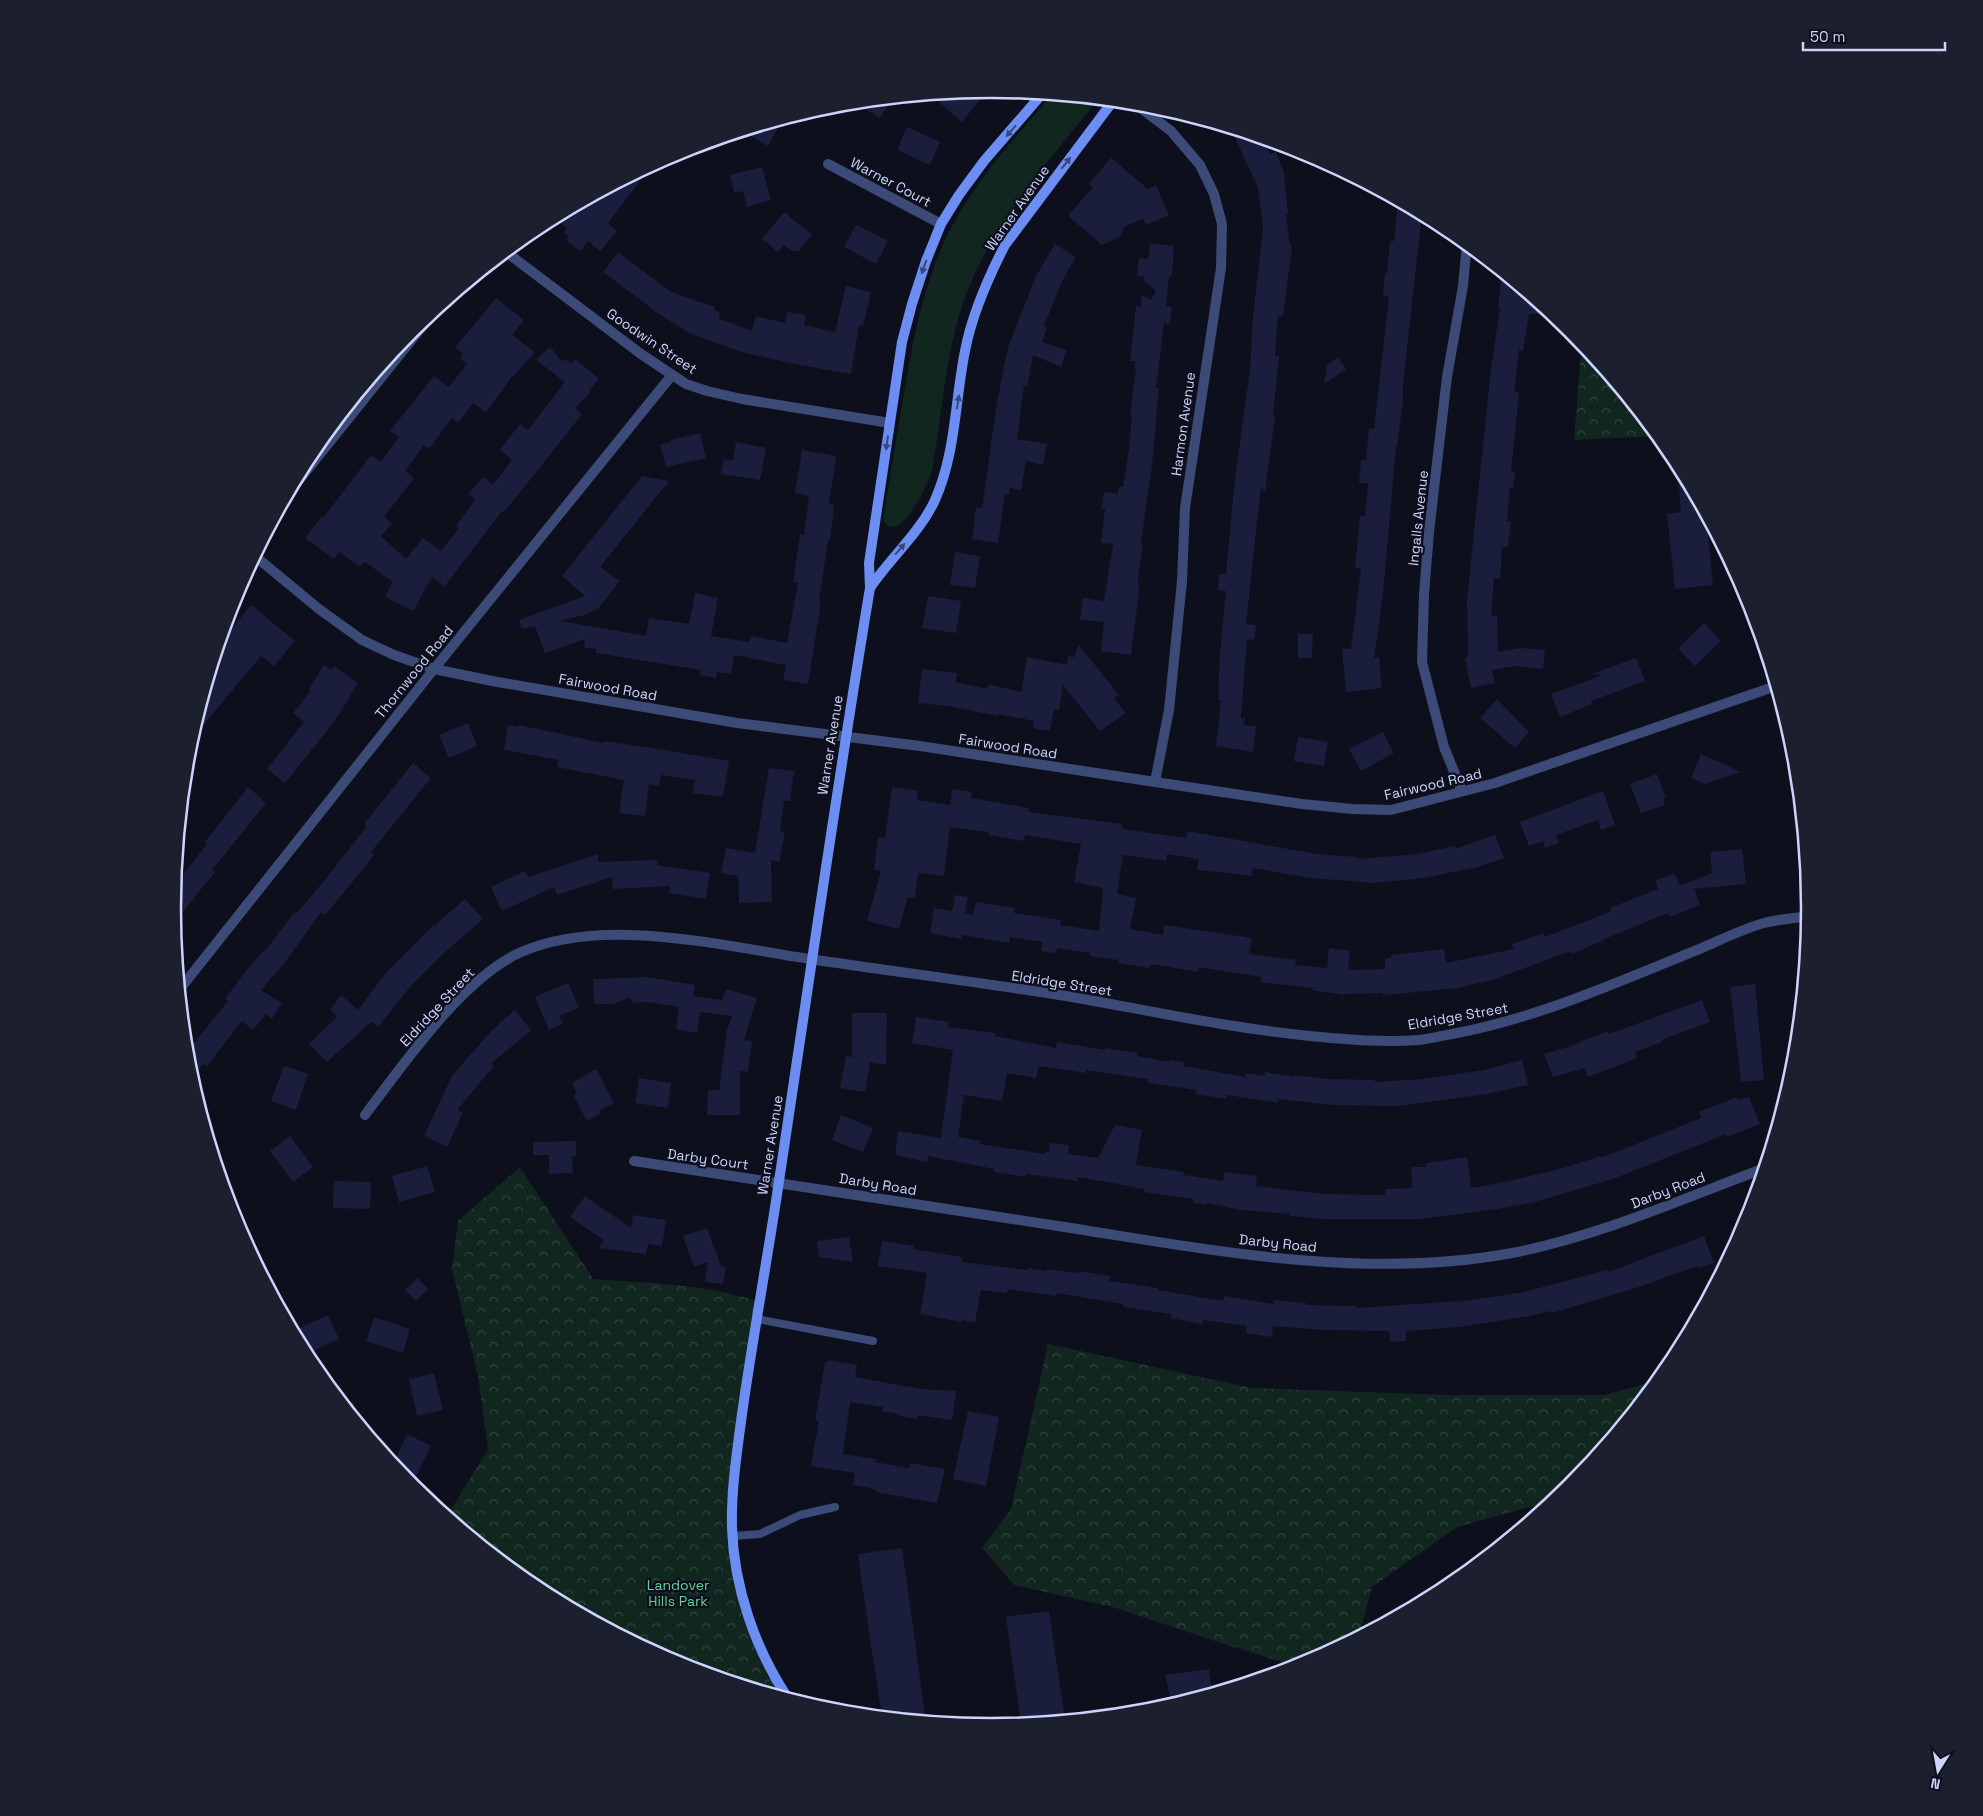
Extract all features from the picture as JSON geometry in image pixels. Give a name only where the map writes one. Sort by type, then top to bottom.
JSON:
[{"type":"street","name":"Warner Avenue","points":[[783,1691],[777,1682],[754,1631],[744,1600],[736,1566],[732,1491],[746,1387],[845,736],[870,588],[869,563],[902,342],[912,304],[941,224],[959,195],[984,162],[1038,99]]},
{"type":"street","name":"Warner Avenue","points":[[870,588],[883,569],[918,528],[935,500],[947,468],[969,336],[992,270],[1005,245],[1109,106]]},
{"type":"street","name":"Harmon Avenue","points":[[1146,112],[1171,131],[1200,165],[1214,194],[1222,224],[1222,268],[1185,508],[1182,581],[1169,710],[1155,782]]},
{"type":"street","name":"Warner Court","points":[[828,164],[941,224]]},
{"type":"street","name":"Ingalls Avenue","points":[[1462,791],[1444,747],[1422,662],[1424,594],[1429,532],[1447,378],[1464,286],[1466,252]]},
{"type":"street","name":"Goodwin Street","points":[[511,256],[641,354],[686,384],[742,400],[890,423]]},
{"type":"street","points":[[332,438],[396,359]]},
{"type":"street","name":"Thornwood Road","points":[[185,983],[434,669],[672,375]]},
{"type":"street","name":"Fairwood Road","points":[[260,560],[319,609],[362,640],[394,656],[434,669],[492,681],[727,721],[920,746],[1302,804],[1353,809],[1391,810],[1495,783],[1771,688]]},
{"type":"street","name":"Eldridge Street","points":[[365,1115],[406,1060],[470,989],[488,973],[516,955],[552,940],[591,935],[639,935],[1073,997],[1201,1021],[1292,1034],[1362,1041],[1422,1040],[1531,1016],[1764,923],[1802,918]]},
{"type":"street","name":"Darby Court","points":[[634,1162],[778,1183]]},
{"type":"street","name":"Darby Road","points":[[778,1183],[1203,1248],[1300,1260],[1390,1264],[1455,1260],[1513,1252],[1570,1238],[1637,1216],[1758,1170]]},
{"type":"lane","points":[[757,1319],[873,1341]]},
{"type":"lane","points":[[733,1536],[760,1534],[800,1515],[836,1507]]},
{"type":"green space","points":[[1048,99],[1093,104],[1018,201],[986,251],[973,278],[956,326],[944,388],[932,471],[912,511],[896,526],[889,526],[883,519],[915,333],[926,290],[941,248],[951,228],[973,192],[998,158]]},
{"type":"green space","points":[[1581,352],[1635,415],[1650,436],[1574,440]]},
{"type":"green space","name":"Landover Hills Park","points":[[520,1167],[593,1279],[698,1288],[719,1291],[760,1302],[733,1491],[733,1536],[754,1631],[788,1692],[681,1657],[633,1635],[586,1610],[541,1582],[498,1551],[450,1511],[488,1449],[478,1376],[452,1269],[458,1221]]},
{"type":"green space","points":[[1048,1344],[1252,1388],[1449,1395],[1605,1395],[1647,1383],[1601,1442],[1565,1481],[1540,1504],[1457,1527],[1372,1587],[1361,1629],[1286,1663],[1113,1607],[1014,1585],[982,1548],[1011,1509]]},
{"type":"building","points":[[981,98],[962,122],[936,99]]},
{"type":"building","points":[[889,104],[880,118],[864,108]]},
{"type":"building","points":[[779,126],[768,146],[750,135]]},
{"type":"building","points":[[907,127],[940,142],[930,165],[897,150]]},
{"type":"building","points":[[1234,135],[1266,146],[1270,155],[1276,152],[1284,173],[1288,213],[1286,214],[1290,246],[1292,246],[1283,317],[1278,316],[1275,356],[1279,356],[1273,416],[1275,416],[1265,493],[1261,486],[1246,624],[1256,625],[1254,640],[1247,639],[1241,718],[1245,718],[1244,725],[1256,726],[1253,752],[1216,746],[1221,700],[1218,700],[1220,652],[1226,591],[1218,590],[1219,574],[1226,574],[1234,487],[1250,369],[1253,317],[1263,228],[1258,188]]},
{"type":"building","points":[[1111,158],[1148,189],[1156,185],[1169,215],[1146,225],[1143,219],[1124,227],[1121,236],[1102,245],[1068,216],[1093,187],[1089,184]]},
{"type":"building","points":[[762,167],[771,200],[747,207],[743,191],[734,193],[730,175]]},
{"type":"building","points":[[644,176],[608,223],[617,231],[600,251],[588,241],[580,251],[566,240],[569,236],[564,232],[567,228],[560,222],[586,206]]},
{"type":"building","points":[[1397,206],[1421,221],[1403,384],[1403,400],[1396,446],[1383,594],[1374,658],[1379,657],[1382,688],[1346,692],[1342,649],[1351,649],[1361,569],[1355,568],[1360,515],[1365,516],[1368,483],[1359,483],[1361,460],[1366,460],[1369,428],[1374,429],[1389,296],[1383,296],[1385,273],[1387,273],[1390,241],[1394,241]]},
{"type":"building","points":[[784,212],[812,235],[798,251],[792,251],[784,245],[778,252],[762,239]]},
{"type":"building","points":[[856,225],[888,241],[876,264],[844,247]]},
{"type":"building","points":[[1150,243],[1174,246],[1172,276],[1169,276],[1166,306],[1172,307],[1170,324],[1164,323],[1156,388],[1159,388],[1152,466],[1141,543],[1143,544],[1138,577],[1139,591],[1131,655],[1101,651],[1104,622],[1080,620],[1083,598],[1104,601],[1113,544],[1101,543],[1105,509],[1102,509],[1104,492],[1118,494],[1119,487],[1123,487],[1129,449],[1132,416],[1130,416],[1136,369],[1134,368],[1135,361],[1130,361],[1136,306],[1141,307],[1142,295],[1151,300],[1156,291],[1144,281],[1144,276],[1137,276],[1139,258],[1148,259]]},
{"type":"building","points":[[1055,244],[1076,257],[1062,281],[1044,326],[1047,328],[1042,342],[1067,350],[1061,367],[1033,355],[1027,387],[1024,386],[1017,439],[1047,444],[1043,465],[1026,461],[1021,490],[1010,488],[1009,494],[1005,494],[998,543],[972,539],[976,508],[982,508],[997,402],[1008,347],[1036,276]]},
{"type":"building","points":[[618,252],[671,292],[715,307],[714,310],[720,313],[718,318],[752,331],[756,316],[785,323],[787,312],[806,315],[804,325],[835,332],[846,286],[871,292],[863,326],[859,325],[851,374],[741,352],[689,333],[650,308],[603,272]]},
{"type":"building","points":[[1501,279],[1538,310],[1538,314],[1529,314],[1523,351],[1519,350],[1514,391],[1519,392],[1511,472],[1515,472],[1513,488],[1510,487],[1507,521],[1511,522],[1508,547],[1502,547],[1500,579],[1494,578],[1491,616],[1497,616],[1498,652],[1521,648],[1545,650],[1543,669],[1515,666],[1492,670],[1495,683],[1471,688],[1465,658],[1468,657],[1467,600],[1491,368],[1500,309],[1498,309]]},
{"type":"building","points":[[496,298],[524,320],[512,335],[535,352],[513,375],[486,413],[473,403],[458,423],[452,418],[429,449],[424,445],[405,471],[414,478],[384,517],[392,524],[381,536],[406,559],[423,538],[441,551],[459,528],[456,526],[475,500],[468,494],[483,477],[493,485],[512,460],[500,450],[520,424],[528,430],[565,382],[536,360],[550,347],[562,361],[565,359],[571,364],[575,359],[599,379],[589,390],[591,392],[575,408],[582,414],[534,475],[504,512],[502,511],[444,587],[432,577],[413,611],[385,597],[393,582],[365,562],[359,566],[339,552],[334,559],[305,538],[322,516],[324,517],[371,455],[381,462],[399,437],[390,431],[434,376],[449,387],[467,364],[460,359],[463,354],[455,348]]},
{"type":"building","points":[[1338,357],[1346,369],[1324,384],[1327,365]]},
{"type":"building","points":[[700,433],[706,458],[666,467],[660,445],[671,442],[671,440]]},
{"type":"building","points":[[736,442],[766,448],[760,480],[721,474],[724,459],[733,460]]},
{"type":"building","points":[[802,450],[836,456],[829,504],[833,504],[834,508],[808,684],[783,680],[786,665],[734,655],[731,674],[717,672],[716,678],[700,675],[701,670],[596,653],[596,649],[584,648],[585,639],[545,653],[535,626],[522,629],[519,620],[585,596],[562,576],[642,476],[669,481],[600,567],[620,581],[598,609],[584,615],[560,621],[646,636],[649,618],[689,624],[695,593],[718,598],[711,636],[749,642],[751,636],[787,643],[798,583],[793,582],[800,534],[804,535],[809,496],[795,493]]},
{"type":"building","points":[[1678,480],[1708,530],[1713,585],[1675,589],[1667,514],[1681,512]]},
{"type":"building","points":[[955,552],[980,556],[975,588],[950,585]]},
{"type":"building","points":[[928,596],[961,601],[956,633],[922,628]]},
{"type":"building","points":[[251,605],[295,641],[274,666],[261,656],[202,726],[209,698],[231,630]]},
{"type":"building","points":[[1704,623],[1721,641],[1695,666],[1678,648]]},
{"type":"building","points":[[1298,634],[1313,634],[1312,658],[1298,658]]},
{"type":"building","points":[[1078,644],[1119,695],[1114,698],[1126,713],[1100,731],[1063,685],[1059,710],[1054,709],[1050,731],[1033,728],[1034,721],[948,706],[918,703],[922,669],[957,673],[956,682],[987,689],[988,684],[1021,692],[1027,657],[1067,665],[1068,656],[1075,657]]},
{"type":"building","points":[[1636,658],[1645,681],[1591,701],[1592,704],[1560,717],[1551,694],[1603,675],[1592,674]]},
{"type":"building","points":[[324,665],[331,670],[334,666],[358,683],[334,722],[285,783],[267,769],[304,722],[293,713],[311,691],[309,689]]},
{"type":"building","points":[[1497,699],[1529,732],[1515,748],[1480,718]]},
{"type":"building","points":[[468,723],[477,746],[449,758],[439,735]]},
{"type":"building","points":[[508,725],[518,727],[519,725],[604,743],[604,741],[729,761],[723,797],[693,793],[695,780],[661,775],[659,786],[649,784],[645,816],[619,813],[624,780],[557,767],[559,760],[504,750]]},
{"type":"building","points":[[1383,732],[1394,753],[1361,771],[1349,749]]},
{"type":"building","points":[[1298,737],[1328,742],[1324,766],[1294,761]]},
{"type":"building","points":[[1701,754],[1741,772],[1705,784],[1691,778]]},
{"type":"building","points":[[413,763],[431,778],[371,852],[374,855],[355,879],[325,915],[321,912],[283,965],[261,990],[282,1003],[272,1019],[266,1014],[253,1030],[242,1021],[207,1066],[203,1064],[198,1070],[193,1044],[228,1001],[225,999],[248,968],[265,951],[294,913],[296,914],[367,826],[364,824]]},
{"type":"building","points":[[769,768],[794,771],[790,801],[784,801],[780,831],[785,832],[779,862],[771,860],[772,902],[739,903],[738,876],[721,873],[726,848],[755,853]]},
{"type":"building","points":[[1657,774],[1666,798],[1663,799],[1665,805],[1641,813],[1630,784]]},
{"type":"building","points":[[248,787],[266,803],[212,870],[215,872],[181,914],[182,876],[207,844],[205,842]]},
{"type":"building","points":[[892,787],[918,791],[917,800],[950,805],[952,789],[972,792],[971,798],[1029,808],[1028,812],[1122,824],[1122,829],[1186,838],[1187,831],[1317,854],[1357,857],[1357,859],[1417,854],[1455,846],[1455,849],[1495,835],[1504,858],[1478,867],[1423,878],[1374,883],[1310,878],[1253,868],[1252,876],[1214,872],[1197,870],[1199,859],[1167,854],[1166,861],[1123,855],[1117,894],[1136,898],[1130,929],[1163,935],[1164,925],[1252,938],[1249,954],[1296,960],[1295,965],[1327,968],[1329,948],[1350,951],[1348,970],[1385,969],[1385,958],[1392,958],[1391,955],[1444,949],[1446,963],[1514,949],[1512,944],[1543,933],[1545,937],[1612,911],[1610,908],[1658,889],[1655,881],[1674,873],[1680,886],[1712,873],[1710,852],[1742,849],[1746,884],[1694,889],[1700,905],[1670,917],[1668,913],[1572,954],[1571,951],[1500,978],[1457,988],[1383,995],[1383,993],[1345,995],[1312,990],[1313,988],[1260,982],[1261,977],[1198,967],[1198,972],[1151,964],[1150,968],[1118,963],[1118,960],[1090,956],[1090,953],[1057,948],[1056,953],[1041,951],[1043,942],[1010,937],[1009,943],[962,935],[961,939],[930,933],[934,908],[952,911],[955,895],[968,897],[965,913],[973,915],[976,902],[1015,908],[1014,913],[1061,920],[1060,925],[1099,931],[1103,888],[1074,882],[1081,844],[1025,835],[1024,841],[988,835],[989,832],[950,827],[944,876],[918,873],[915,898],[908,897],[899,929],[867,921],[881,871],[874,870],[878,837],[885,838]]},
{"type":"building","points":[[1603,791],[1615,825],[1601,830],[1598,820],[1556,835],[1559,843],[1545,848],[1543,841],[1529,846],[1520,822]]},
{"type":"building","points":[[598,854],[598,862],[658,860],[657,865],[710,873],[706,899],[669,893],[670,886],[613,889],[612,877],[557,895],[554,887],[502,911],[491,887],[525,871],[528,877]]},
{"type":"building","points":[[465,899],[483,919],[444,953],[410,987],[378,1027],[371,1022],[327,1062],[309,1044],[338,1016],[330,1010],[341,995],[358,1010],[386,973],[433,925]]},
{"type":"building","points":[[647,977],[695,985],[693,996],[722,1000],[726,989],[757,998],[744,1040],[752,1041],[748,1072],[740,1071],[740,1115],[707,1115],[708,1090],[719,1090],[727,1030],[732,1016],[700,1012],[697,1033],[676,1029],[679,1007],[647,1002],[633,1003],[630,997],[613,1004],[594,1004],[593,979]]},
{"type":"building","points":[[568,983],[579,1008],[559,1016],[563,1024],[549,1030],[535,997]]},
{"type":"building","points":[[1755,984],[1764,1080],[1741,1082],[1730,987]]},
{"type":"building","points":[[1702,1000],[1710,1022],[1661,1040],[1662,1042],[1635,1052],[1637,1058],[1588,1077],[1585,1068],[1553,1077],[1544,1054],[1578,1044],[1608,1031],[1609,1034]]},
{"type":"building","points":[[515,1010],[531,1030],[491,1064],[494,1066],[457,1110],[463,1113],[447,1147],[424,1136],[452,1076],[491,1031]]},
{"type":"building","points":[[852,1013],[887,1013],[886,1065],[870,1062],[865,1092],[840,1088],[846,1056],[852,1057]]},
{"type":"building","points":[[916,1017],[949,1022],[948,1027],[995,1033],[995,1036],[1056,1048],[1057,1042],[1105,1050],[1105,1048],[1137,1053],[1137,1056],[1170,1062],[1170,1060],[1184,1062],[1183,1066],[1246,1077],[1246,1073],[1265,1076],[1265,1072],[1294,1077],[1295,1075],[1327,1079],[1375,1080],[1375,1082],[1422,1079],[1484,1070],[1522,1060],[1528,1085],[1487,1094],[1398,1106],[1333,1105],[1278,1099],[1278,1103],[1227,1095],[1227,1099],[1195,1094],[1196,1090],[1148,1083],[1148,1079],[1086,1070],[1086,1073],[1039,1066],[1036,1078],[1007,1073],[1002,1101],[964,1095],[958,1137],[981,1141],[980,1144],[1045,1154],[1045,1151],[1049,1152],[1050,1143],[1069,1145],[1068,1154],[1098,1158],[1115,1125],[1142,1130],[1136,1165],[1184,1172],[1184,1175],[1223,1181],[1224,1172],[1257,1176],[1256,1186],[1324,1194],[1385,1195],[1385,1189],[1412,1188],[1411,1167],[1426,1167],[1426,1163],[1467,1157],[1471,1188],[1510,1181],[1563,1168],[1601,1156],[1601,1158],[1701,1118],[1699,1112],[1737,1097],[1737,1100],[1749,1097],[1760,1124],[1727,1137],[1726,1134],[1613,1179],[1534,1202],[1497,1209],[1420,1219],[1322,1219],[1241,1210],[1207,1203],[1207,1205],[1193,1203],[1193,1199],[1144,1192],[1145,1189],[1078,1177],[1078,1181],[1026,1174],[1026,1177],[994,1172],[994,1169],[928,1156],[927,1162],[895,1155],[898,1131],[941,1138],[953,1050],[912,1043]]},
{"type":"building","points":[[284,1066],[308,1074],[296,1110],[271,1101]]},
{"type":"building","points":[[596,1069],[614,1103],[599,1111],[601,1113],[587,1121],[574,1096],[577,1093],[572,1083]]},
{"type":"building","points":[[639,1078],[671,1083],[668,1108],[635,1103]]},
{"type":"building","points":[[841,1115],[873,1128],[863,1152],[832,1140]]},
{"type":"building","points":[[290,1136],[313,1167],[293,1182],[270,1151]]},
{"type":"building","points":[[576,1141],[576,1156],[572,1156],[573,1173],[549,1174],[549,1155],[533,1155],[533,1142]]},
{"type":"building","points":[[427,1166],[435,1192],[399,1202],[392,1176]]},
{"type":"building","points":[[334,1181],[371,1182],[370,1209],[333,1208]]},
{"type":"building","points":[[585,1196],[631,1228],[633,1215],[666,1220],[662,1246],[648,1244],[646,1254],[599,1248],[604,1240],[570,1217]]},
{"type":"building","points":[[707,1228],[721,1266],[726,1267],[723,1284],[705,1282],[708,1262],[694,1267],[683,1236]]},
{"type":"building","points":[[1704,1236],[1714,1263],[1698,1268],[1697,1266],[1639,1287],[1552,1313],[1551,1311],[1459,1327],[1406,1331],[1406,1341],[1390,1342],[1389,1331],[1325,1330],[1273,1326],[1272,1337],[1246,1333],[1247,1326],[1203,1320],[1202,1324],[1171,1318],[1171,1314],[1123,1307],[1123,1304],[1057,1293],[1056,1296],[1008,1289],[1007,1293],[981,1290],[975,1323],[962,1320],[961,1322],[920,1314],[927,1273],[878,1266],[882,1241],[914,1246],[913,1249],[962,1257],[962,1262],[1027,1270],[1028,1268],[1078,1273],[1078,1271],[1110,1276],[1109,1281],[1158,1288],[1158,1290],[1223,1301],[1224,1296],[1274,1304],[1274,1300],[1306,1303],[1306,1305],[1357,1306],[1357,1308],[1459,1302],[1524,1292],[1607,1270],[1608,1272]]},
{"type":"building","points":[[849,1237],[853,1262],[819,1257],[817,1241]]},
{"type":"building","points":[[418,1278],[428,1289],[416,1301],[405,1290]]},
{"type":"building","points":[[328,1315],[339,1339],[313,1351],[299,1328]]},
{"type":"building","points":[[374,1317],[410,1329],[403,1353],[366,1341]]},
{"type":"building","points":[[829,1360],[857,1365],[855,1377],[921,1389],[956,1391],[952,1420],[918,1415],[917,1419],[899,1416],[900,1414],[882,1411],[883,1407],[850,1402],[843,1454],[876,1459],[875,1462],[909,1468],[910,1463],[945,1469],[937,1503],[876,1492],[876,1490],[870,1488],[853,1485],[855,1473],[811,1466],[819,1421],[815,1421],[825,1362]]},
{"type":"building","points":[[434,1373],[443,1410],[417,1416],[409,1379]]},
{"type":"building","points":[[968,1411],[999,1417],[986,1486],[953,1479]]},
{"type":"building","points":[[407,1434],[431,1446],[415,1478],[396,1457]]},
{"type":"building","points":[[902,1548],[925,1716],[882,1711],[858,1554]]},
{"type":"building","points":[[1049,1611],[1064,1715],[1020,1717],[1006,1617]]},
{"type":"building","points":[[1209,1669],[1211,1688],[1170,1698],[1165,1675]]}]
